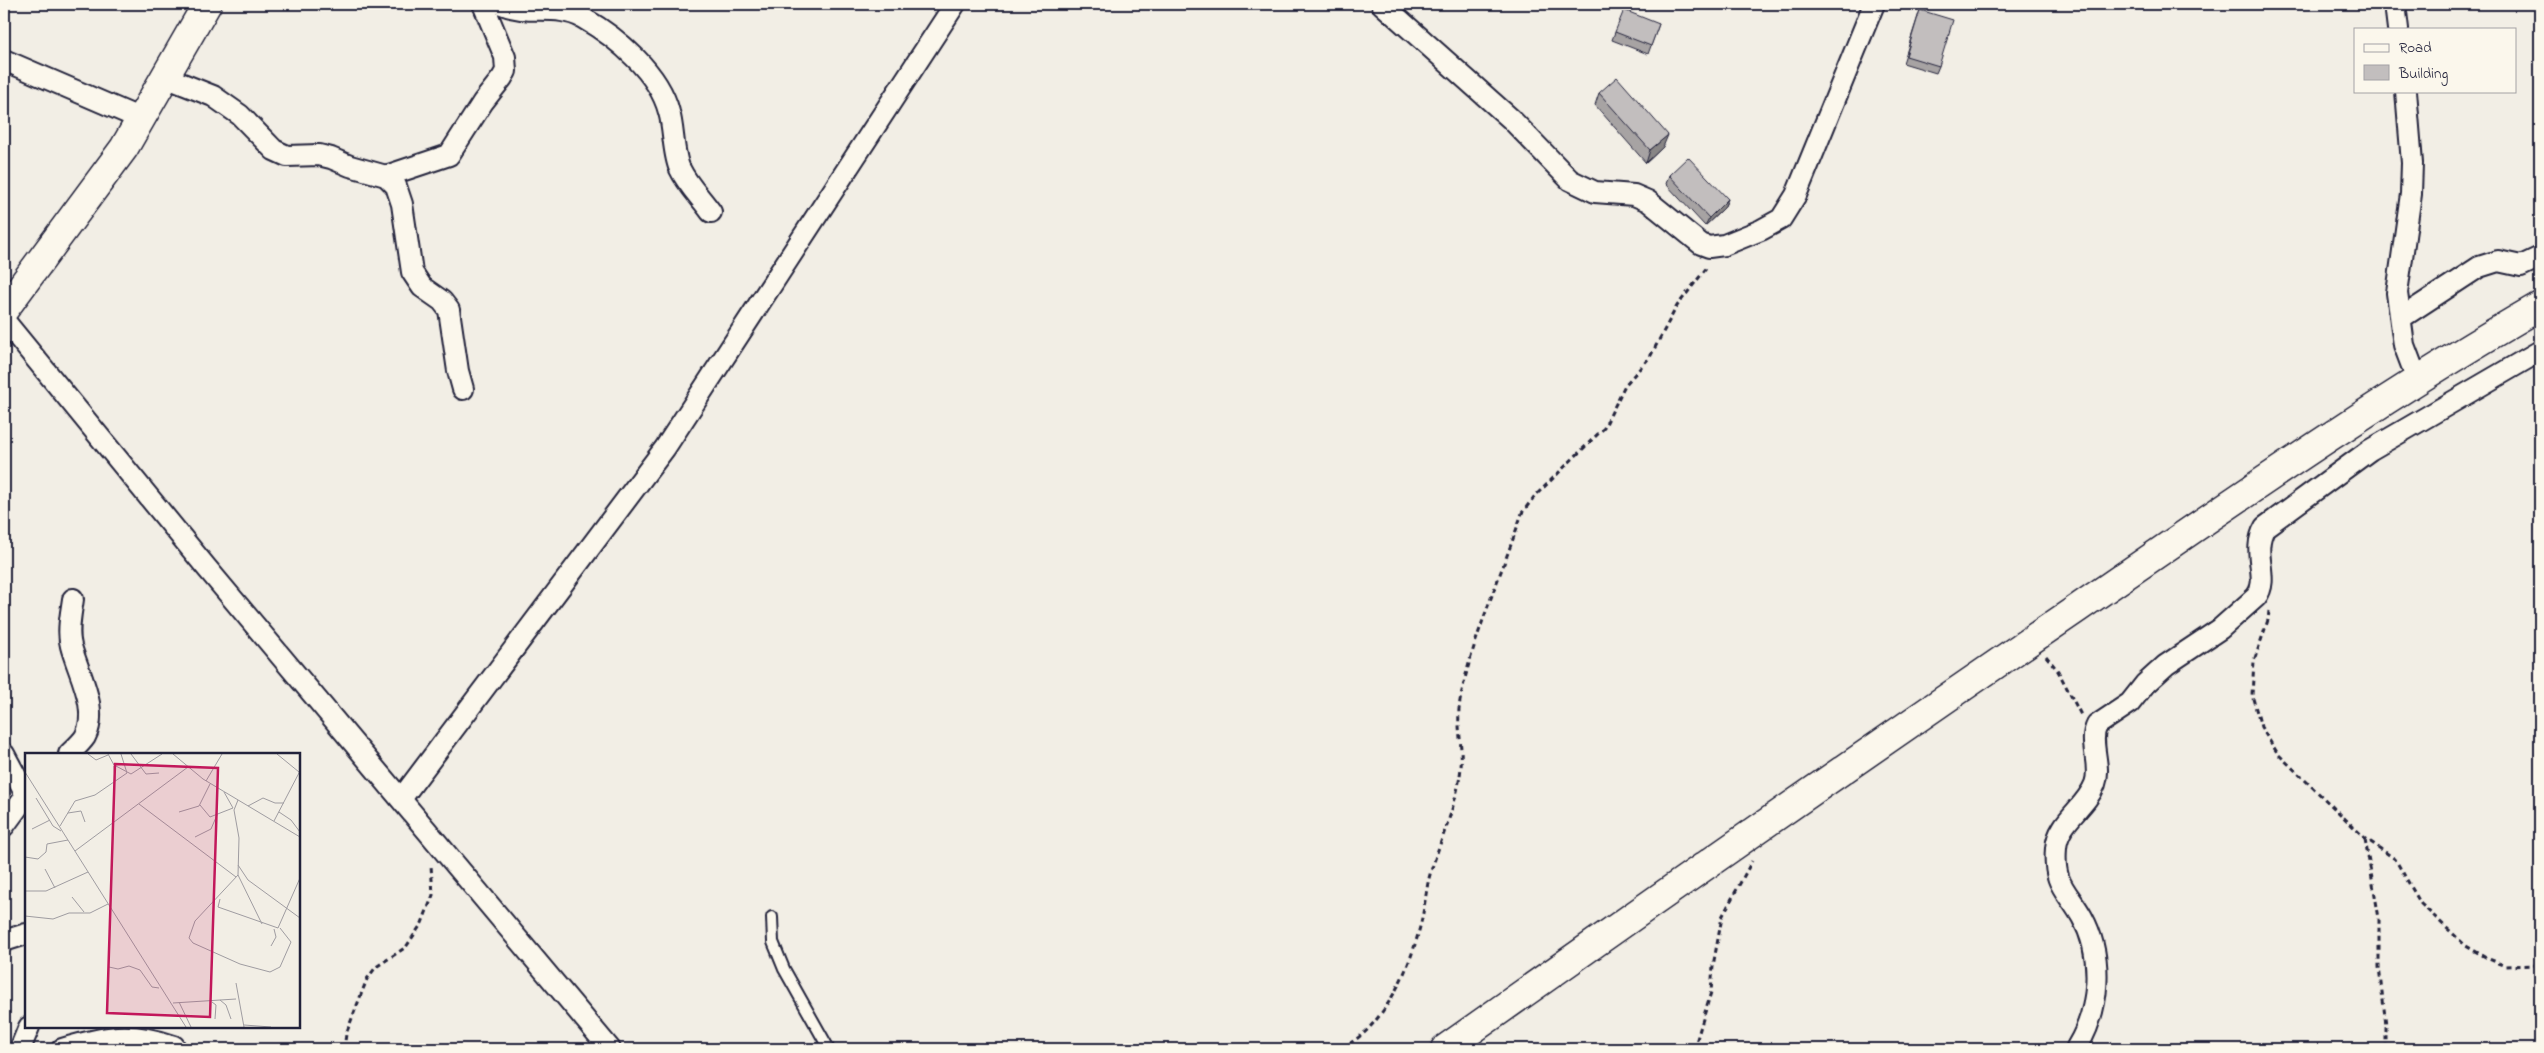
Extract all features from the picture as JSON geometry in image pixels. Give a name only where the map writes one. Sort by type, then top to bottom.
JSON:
[{"type":"main road","points":[[4,310],[124,148],[207,4]]},
{"type":"main road","points":[[1446,1049],[1727,849],[2182,537],[2418,382],[2540,306]]},
{"type":"street","points":[[386,176],[449,154],[506,71],[505,57],[483,4]]},
{"type":"street","points":[[502,4],[509,7],[539,10],[563,9],[583,18],[627,51],[651,76],[664,95],[670,113],[679,168],[711,212]]},
{"type":"street","points":[[401,799],[664,448],[955,4]]},
{"type":"street","points":[[1382,4],[1510,119],[1570,180],[1596,192],[1634,195],[1648,201],[1700,244],[1709,247],[1745,238],[1781,219],[1796,195],[1874,4]]},
{"type":"street","points":[[2395,4],[2398,28]]},
{"type":"street","points":[[4,60],[141,119]]},
{"type":"street","points":[[165,77],[213,96],[240,115],[274,150],[286,156],[319,155],[386,176],[396,186],[402,204],[412,272],[422,288],[442,301],[449,310],[458,371],[463,389]]},
{"type":"street","points":[[2406,92],[2412,163],[2411,194],[2397,293],[2404,345],[2418,382]]},
{"type":"street","points":[[2401,318],[2479,267],[2498,260],[2520,266],[2540,257]]},
{"type":"street","points":[[4,320],[431,837],[610,1049]]},
{"type":"street","points":[[2077,1047],[2084,1036],[2095,1000],[2094,950],[2090,934],[2082,917],[2059,883],[2056,846],[2062,830],[2095,785],[2099,767],[2095,730],[2099,723],[2130,703],[2145,684],[2166,664],[2220,630],[2250,604],[2260,592],[2262,582],[2258,542],[2265,527],[2370,450],[2540,351]]},
{"type":"street","points":[[70,753],[85,736],[89,716],[85,691],[71,645],[70,622],[73,599]]},
{"type":"street","points":[[4,754],[25,793]]},
{"type":"street","points":[[4,826],[25,796]]},
{"type":"street","points":[[4,941],[25,934]]},
{"type":"street","points":[[20,1049],[29,1028]]},
{"type":"street","points":[[163,1028],[175,1048]]},
{"type":"street","points":[[62,1049],[111,1036],[132,1035],[151,1038],[175,1048]]},
{"type":"lane","points":[[772,917],[773,942],[784,969],[829,1049]]},
{"type":"path","points":[[1342,1049],[1368,1030],[1384,1010],[1394,993],[1410,956],[1423,915],[1432,865],[1441,846],[1459,784],[1462,765],[1457,716],[1461,695],[1476,641],[1522,513],[1534,497],[1604,428],[1625,385],[1650,357],[1677,306],[1724,244]]},
{"type":"path","points":[[2262,582],[2269,616],[2256,650],[2252,673],[2252,695],[2256,716],[2278,754],[2365,838],[2395,859],[2421,904],[2466,946],[2506,966],[2540,965]]},
{"type":"path","points":[[2029,641],[2053,664],[2080,713],[2095,730]]},
{"type":"path","points":[[344,1049],[350,1021],[367,979],[376,967],[406,947],[422,923],[433,894],[431,837]]},
{"type":"path","points":[[2365,838],[2379,918],[2379,967],[2386,1025],[2386,1049]]},
{"type":"path","points":[[1694,1049],[1711,992],[1722,917],[1754,856]]},
{"type":"building","points":[[1624,10],[1659,24],[1651,46],[1615,32]]},
{"type":"building","points":[[1920,10],[1953,20],[1939,66],[1906,56]]},
{"type":"building","points":[[1617,77],[1668,135],[1650,150],[1599,93]]},
{"type":"building","points":[[1688,157],[1728,199],[1709,218],[1669,175]]}]
